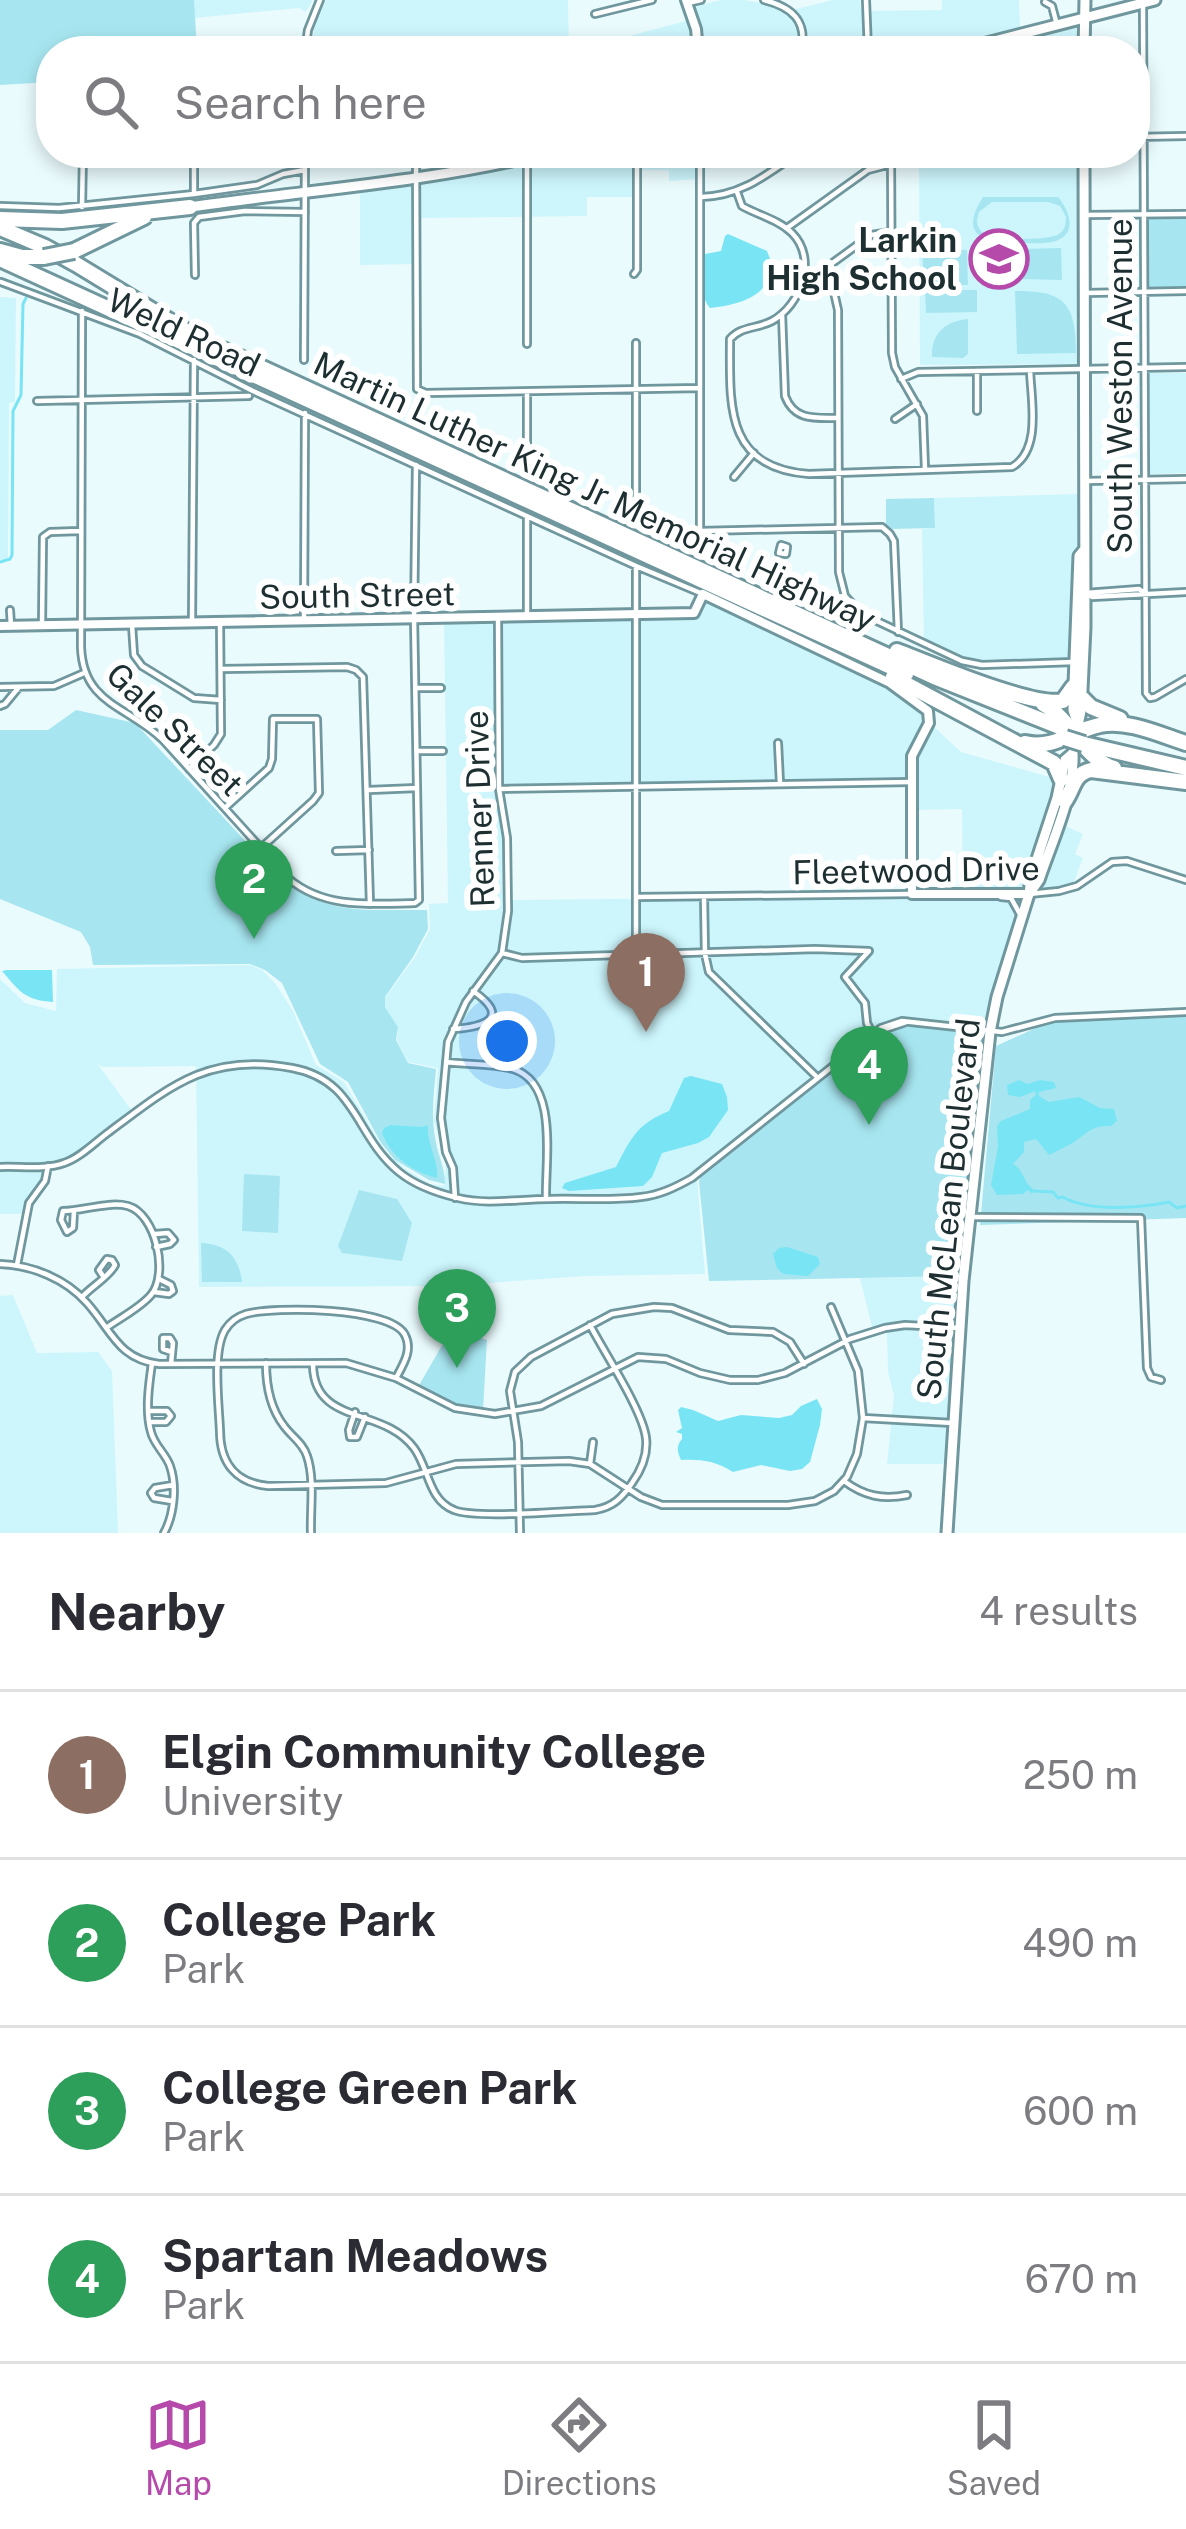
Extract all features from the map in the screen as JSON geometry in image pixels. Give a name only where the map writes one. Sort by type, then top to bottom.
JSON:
[{"type":"highway","points":[[0,224],[62,221],[192,201]]},
{"type":"highway","points":[[0,255],[44,257],[74,250],[131,222],[192,201]]},
{"type":"highway","name":"Martin Luther King Jr Memorial Highway","points":[[0,224],[199,338],[934,677],[1075,737]]},
{"type":"highway","name":"Martin Luther King Jr Memorial Highway","points":[[0,255],[961,699],[1075,737],[1186,765]]},
{"type":"highway","points":[[766,599],[1022,694],[1060,703],[1078,693],[1091,707],[1186,743]]},
{"type":"highway","points":[[827,639],[1054,763],[1061,779]]},
{"type":"highway","points":[[1022,694],[1054,710],[1101,764],[1130,774]]},
{"type":"highway","points":[[999,732],[1037,746],[1103,724],[1159,734]]},
{"type":"highway","points":[[1065,801],[1074,779],[1084,772],[1186,782]]},
{"type":"main road","points":[[1084,0],[1084,36]]},
{"type":"main road","points":[[1014,36],[1147,1]]},
{"type":"main road","points":[[192,201],[471,168]]},
{"type":"main road","name":"South McLean Boulevard","points":[[1029,894],[1039,880],[1065,801],[1075,737],[1073,710],[1086,555],[1084,168]]},
{"type":"main road","name":"South McLean Boulevard","points":[[1078,693],[1074,662],[1079,556],[1084,550]]},
{"type":"main road","name":"South McLean Boulevard","points":[[947,1533],[959,1328],[990,1032],[1030,877],[1075,737]]},
{"type":"street","points":[[307,36],[320,0]]},
{"type":"street","points":[[596,14],[652,0]]},
{"type":"street","points":[[697,36],[687,2],[701,0]]},
{"type":"street","points":[[764,0],[788,8],[798,18],[803,36]]},
{"type":"street","points":[[866,0],[867,36]]},
{"type":"street","points":[[1044,1],[1052,6],[1057,25]]},
{"type":"street","name":"South Weston Avenue","points":[[1144,36],[1147,1]]},
{"type":"street","points":[[1150,137],[1186,136]]},
{"type":"street","points":[[82,168],[82,207]]},
{"type":"street","points":[[192,201],[193,168]]},
{"type":"street","points":[[415,168],[417,389],[425,393],[700,388]]},
{"type":"street","points":[[526,344],[527,168]]},
{"type":"street","points":[[634,274],[638,270],[637,168]]},
{"type":"street","points":[[700,168],[700,544]]},
{"type":"street","points":[[699,197],[737,192],[777,168]]},
{"type":"street","points":[[787,228],[876,168]]},
{"type":"street","points":[[891,168],[892,353],[924,423],[925,471]]},
{"type":"street","name":"South Weston Avenue","points":[[1140,168],[1145,692],[1152,698],[1159,696],[1186,680]]},
{"type":"street","points":[[0,206],[192,201],[304,170],[304,359]]},
{"type":"street","points":[[737,192],[742,206],[787,228],[802,248],[802,285]]},
{"type":"street","points":[[194,275],[194,223],[199,218],[245,211],[305,212]]},
{"type":"street","points":[[1085,215],[1186,214]]},
{"type":"street","points":[[891,232],[871,236],[802,285],[782,314],[770,322],[736,332],[730,339],[730,405],[739,433],[754,453],[786,471],[809,474],[995,469],[1018,464],[1030,447],[1030,370]]},
{"type":"street","points":[[829,266],[838,310],[838,527],[844,594],[867,617],[971,664],[1074,662]]},
{"type":"street","name":"Weld Road","points":[[1,282],[140,334],[888,682],[928,711],[929,723],[912,756],[911,782]]},
{"type":"street","points":[[1085,293],[1186,291]]},
{"type":"street","name":"Gale Street","points":[[82,311],[84,673],[104,700],[149,726],[289,879],[335,901],[419,902],[417,788]]},
{"type":"street","points":[[782,314],[788,404],[806,417],[838,418]]},
{"type":"street","points":[[636,343],[636,515]]},
{"type":"street","points":[[192,622],[194,360]]},
{"type":"street","points":[[902,379],[918,372],[1186,368]]},
{"type":"street","points":[[977,370],[977,411]]},
{"type":"street","points":[[526,465],[527,392]]},
{"type":"street","points":[[37,401],[249,396]]},
{"type":"street","points":[[896,419],[917,404]]},
{"type":"street","points":[[304,413],[304,620]]},
{"type":"street","points":[[734,477],[754,453]]},
{"type":"street","points":[[368,790],[417,788],[416,465]]},
{"type":"street","points":[[1085,481],[1186,479]]},
{"type":"street","points":[[527,516],[527,617]]},
{"type":"street","points":[[700,531],[873,526],[888,531],[893,541],[898,632]]},
{"type":"street","points":[[782,545],[783,529]]},
{"type":"street","points":[[42,625],[44,537],[50,532],[81,532]]},
{"type":"street","points":[[636,566],[636,956]]},
{"type":"street","points":[[1085,593],[1186,592]]},
{"type":"street","name":"South Street","points":[[5,626],[694,613],[703,593]]},
{"type":"street","points":[[5,626],[10,610]]},
{"type":"street","name":"Renner Drive","points":[[455,1198],[441,1118],[446,1062],[453,1029],[502,953],[507,921],[508,838],[499,789],[499,616]]},
{"type":"street","points":[[189,769],[220,736],[220,622]]},
{"type":"street","points":[[132,623],[134,655],[142,666],[194,698],[221,700]]},
{"type":"street","points":[[221,669],[347,667],[365,682],[370,904]]},
{"type":"street","points":[[0,687],[54,686],[84,673]]},
{"type":"street","points":[[0,706],[19,687]]},
{"type":"street","points":[[416,688],[441,688]]},
{"type":"street","points":[[225,808],[269,768],[276,718],[319,721],[320,789],[261,848]]},
{"type":"street","points":[[778,743],[780,783]]},
{"type":"street","points":[[417,751],[442,751]]},
{"type":"street","points":[[499,789],[911,782],[912,894]]},
{"type":"street","points":[[336,851],[368,850]]},
{"type":"street","name":"Fleetwood Drive","points":[[636,897],[1029,894],[1077,886],[1112,862],[1127,861],[1186,880]]},
{"type":"street","points":[[990,894],[1011,898],[1022,916]]},
{"type":"street","points":[[704,897],[704,954],[709,972],[819,1079]]},
{"type":"street","points":[[502,953],[523,958],[869,951],[845,977],[863,998],[867,1024],[876,1033]]},
{"type":"street","points":[[453,1029],[479,1028],[490,1018],[488,1001],[473,992]]},
{"type":"street","points":[[0,1167],[65,1163],[180,1080],[225,1066],[270,1065],[308,1072],[332,1083],[370,1142],[401,1174],[423,1188],[455,1198],[494,1202],[641,1197],[692,1178],[881,1028],[906,1022],[1010,1032],[1054,1018],[1186,1012]]},
{"type":"street","points":[[446,1062],[516,1070],[537,1087],[544,1108],[546,1199]]},
{"type":"street","points":[[17,1264],[29,1203],[45,1181],[48,1166]]},
{"type":"street","points":[[74,1211],[73,1228],[67,1232],[63,1211],[127,1206],[144,1215],[154,1234],[159,1280],[154,1292],[106,1328]]},
{"type":"street","points":[[969,1217],[1142,1218],[1147,1368],[1151,1377],[1160,1380]]},
{"type":"street","points":[[154,1234],[168,1233],[174,1240],[156,1247]]},
{"type":"street","points":[[0,1264],[17,1264],[58,1280],[82,1297],[126,1353],[152,1363],[346,1363],[397,1378],[455,1408],[483,1414],[513,1413],[554,1401],[632,1359],[655,1356],[714,1377],[742,1381],[770,1378],[846,1340],[898,1326],[959,1328]]},
{"type":"street","points":[[82,1297],[103,1276]]},
{"type":"street","points":[[154,1292],[172,1291],[171,1285],[159,1280]]},
{"type":"street","points":[[397,1378],[408,1342],[403,1331],[385,1320],[344,1312],[244,1314],[232,1320],[220,1340],[219,1363],[220,1445],[231,1470],[256,1485],[386,1483],[466,1463],[569,1460],[590,1464],[653,1502],[674,1506],[815,1501],[844,1481],[856,1454],[863,1418],[858,1371],[831,1306]]},
{"type":"street","points":[[520,1533],[511,1384],[521,1363],[612,1314],[633,1308],[672,1308],[729,1330],[773,1332],[790,1342],[804,1364]]},
{"type":"street","points":[[314,1362],[322,1398],[406,1439],[440,1501],[455,1511],[604,1509],[628,1489],[644,1463],[646,1441],[640,1420],[590,1325]]},
{"type":"street","points":[[171,1364],[172,1352]]},
{"type":"street","points":[[152,1363],[152,1437],[171,1468],[172,1518],[164,1533]]},
{"type":"street","points":[[266,1363],[272,1404],[307,1455],[311,1533]]},
{"type":"street","points":[[149,1412],[167,1411],[171,1416],[166,1422],[150,1422]]},
{"type":"street","points":[[355,1412],[349,1433],[353,1438],[365,1416]]},
{"type":"street","points":[[863,1418],[953,1423]]},
{"type":"street","points":[[590,1464],[593,1442]]},
{"type":"street","points":[[844,1481],[874,1496],[907,1496]]},
{"type":"street","points":[[172,1485],[154,1488],[151,1493],[154,1498],[173,1501]]},
{"type":"shaded area","points":[[0,0],[194,0],[196,36],[36,36],[36,83],[0,85]]},
{"type":"shaded area","points":[[194,0],[313,0],[306,12],[299,8],[194,18]]},
{"type":"shaded area","points":[[326,0],[568,0],[569,36],[313,36]]},
{"type":"shaded area","points":[[721,0],[796,9],[833,0],[860,0],[861,11],[942,10],[942,0],[1019,0],[1020,27],[984,36],[629,36],[686,21],[683,10]]},
{"type":"shaded area","points":[[1076,28],[1077,36],[1044,36]]},
{"type":"shaded area","points":[[461,168],[710,168],[700,170],[699,179],[669,181],[669,170],[642,170],[638,172],[638,197],[587,197],[587,216],[417,218],[415,264],[360,265],[360,185]]},
{"type":"shaded area","name":"Larkin High School","points":[[919,168],[1078,168],[1079,364],[920,365]]},
{"type":"shaded area","points":[[983,197],[1058,197],[1066,209],[1069,229],[1052,242],[997,242],[974,230]],"holes":[[[992,202],[1060,206],[1065,227],[1053,236],[995,237],[977,224],[979,212]]]},
{"type":"shaded area","points":[[1186,216],[1186,287],[1147,288],[1147,217]]},
{"type":"shaded area","points":[[728,234],[767,251],[774,269],[764,287],[749,298],[710,308],[703,289],[705,254],[721,251]]},
{"type":"shaded area","points":[[922,248],[967,250],[968,285],[924,285]]},
{"type":"shaded area","points":[[1061,248],[1062,280],[1017,279],[1019,249]]},
{"type":"shaded area","points":[[925,290],[977,290],[977,312],[926,313]]},
{"type":"shaded area","points":[[1015,291],[1046,293],[1064,303],[1074,322],[1076,353],[1017,354]]},
{"type":"shaded area","points":[[0,297],[16,298],[15,402],[9,403],[8,559],[0,560]]},
{"type":"shaded area","points":[[968,319],[968,354],[932,357],[941,330]]},
{"type":"shaded area","points":[[1149,373],[1186,373],[1186,473],[1150,474]]},
{"type":"shaded area","points":[[1080,494],[1083,550],[1074,661],[983,664],[924,643],[922,529],[935,528],[934,498]]},
{"type":"shaded area","points":[[934,498],[935,528],[886,527],[886,499]]},
{"type":"shaded area","points":[[703,596],[886,682],[927,711],[930,723],[961,752],[1060,780],[1028,893],[963,894],[962,809],[912,810],[910,781],[498,786],[507,900],[1028,895],[988,1037],[935,1028],[758,1132],[697,1179],[705,1274],[446,1286],[199,1287],[196,1066],[102,1067],[97,1063],[132,1111],[74,1155],[46,1164],[46,1175],[24,1214],[0,1214],[0,979],[25,1003],[56,1011],[57,969],[250,965],[262,970],[293,1011],[316,1065],[344,1082],[384,1150],[430,1184],[444,1186],[446,1163],[434,1121],[438,1068],[408,1062],[385,998],[430,929],[429,904],[448,903],[444,619],[695,614]]},
{"type":"shaded area","points":[[76,710],[135,723],[282,880],[299,892],[351,908],[427,910],[428,929],[385,997],[385,1007],[398,1027],[396,1040],[408,1063],[436,1069],[434,1128],[445,1184],[395,1160],[348,1082],[320,1064],[282,983],[265,970],[250,964],[93,965],[81,932],[0,899],[0,730],[48,730]]},
{"type":"shaded area","points":[[1059,823],[1083,834],[1075,854],[1083,858],[1072,887],[1031,893]]},
{"type":"shaded area","points":[[52,970],[53,1002],[24,994],[2,971]]},
{"type":"shaded area","points":[[1186,1015],[1186,1218],[980,1225],[996,1046],[1049,1022]]},
{"type":"shaded area","points":[[914,1026],[979,1035],[983,1042],[955,1276],[709,1281],[701,1173],[872,1040]]},
{"type":"shaded area","points":[[684,1078],[722,1084],[727,1097],[728,1110],[709,1137],[662,1153],[643,1186],[562,1188],[616,1167],[636,1133],[669,1111]]},
{"type":"shaded area","points":[[1019,1080],[1054,1082],[1056,1088],[1039,1092],[1039,1096],[1049,1102],[1079,1097],[1114,1109],[1117,1121],[1049,1155],[1036,1139],[1024,1142],[1024,1152],[1013,1164],[1032,1194],[1028,1190],[997,1195],[991,1185],[997,1126],[1030,1109],[1036,1095],[1035,1091],[1020,1097],[1008,1095],[1007,1085]]},
{"type":"shaded area","points":[[391,1125],[428,1125],[437,1178],[397,1156],[382,1133]]},
{"type":"shaded area","points":[[244,1174],[280,1176],[278,1233],[242,1231]]},
{"type":"shaded area","points":[[359,1190],[397,1199],[412,1223],[402,1261],[342,1253],[338,1246]]},
{"type":"shaded area","points":[[201,1243],[230,1254],[242,1282],[202,1282]]},
{"type":"shaded area","points":[[787,1247],[818,1257],[820,1264],[808,1276],[783,1274],[773,1254]]},
{"type":"shaded area","points":[[963,1276],[949,1464],[887,1464],[894,1396],[887,1333],[874,1335],[860,1278]]},
{"type":"shaded area","points":[[13,1295],[37,1353],[98,1352],[112,1371],[118,1533],[0,1533],[0,1296]]},
{"type":"shaded area","points":[[452,1328],[487,1340],[483,1410],[463,1408],[418,1387]]},
{"type":"shaded area","points":[[817,1399],[822,1409],[820,1425],[810,1462],[802,1469],[761,1465],[733,1472],[708,1462],[681,1460],[682,1434],[676,1432],[682,1428],[681,1407],[718,1421],[741,1415],[779,1418]]},
{"type":"waterway","points":[[0,562],[12,555],[13,411],[21,395],[26,298]]},
{"type":"waterway","points":[[1033,1191],[1053,1192],[1058,1198],[1100,1207],[1169,1202],[1177,1208],[1186,1206]]},
{"type":"place","name":"Larkin High School","points":[[999,259]]},
{"type":"place","name":"College Park","points":[[254,939]]},
{"type":"place","name":"Elgin Community College","points":[[646,1032]]},
{"type":"place","name":"Spartan Meadows","points":[[869,1125]]},
{"type":"place","name":"College Green Park","points":[[457,1368]]}]
